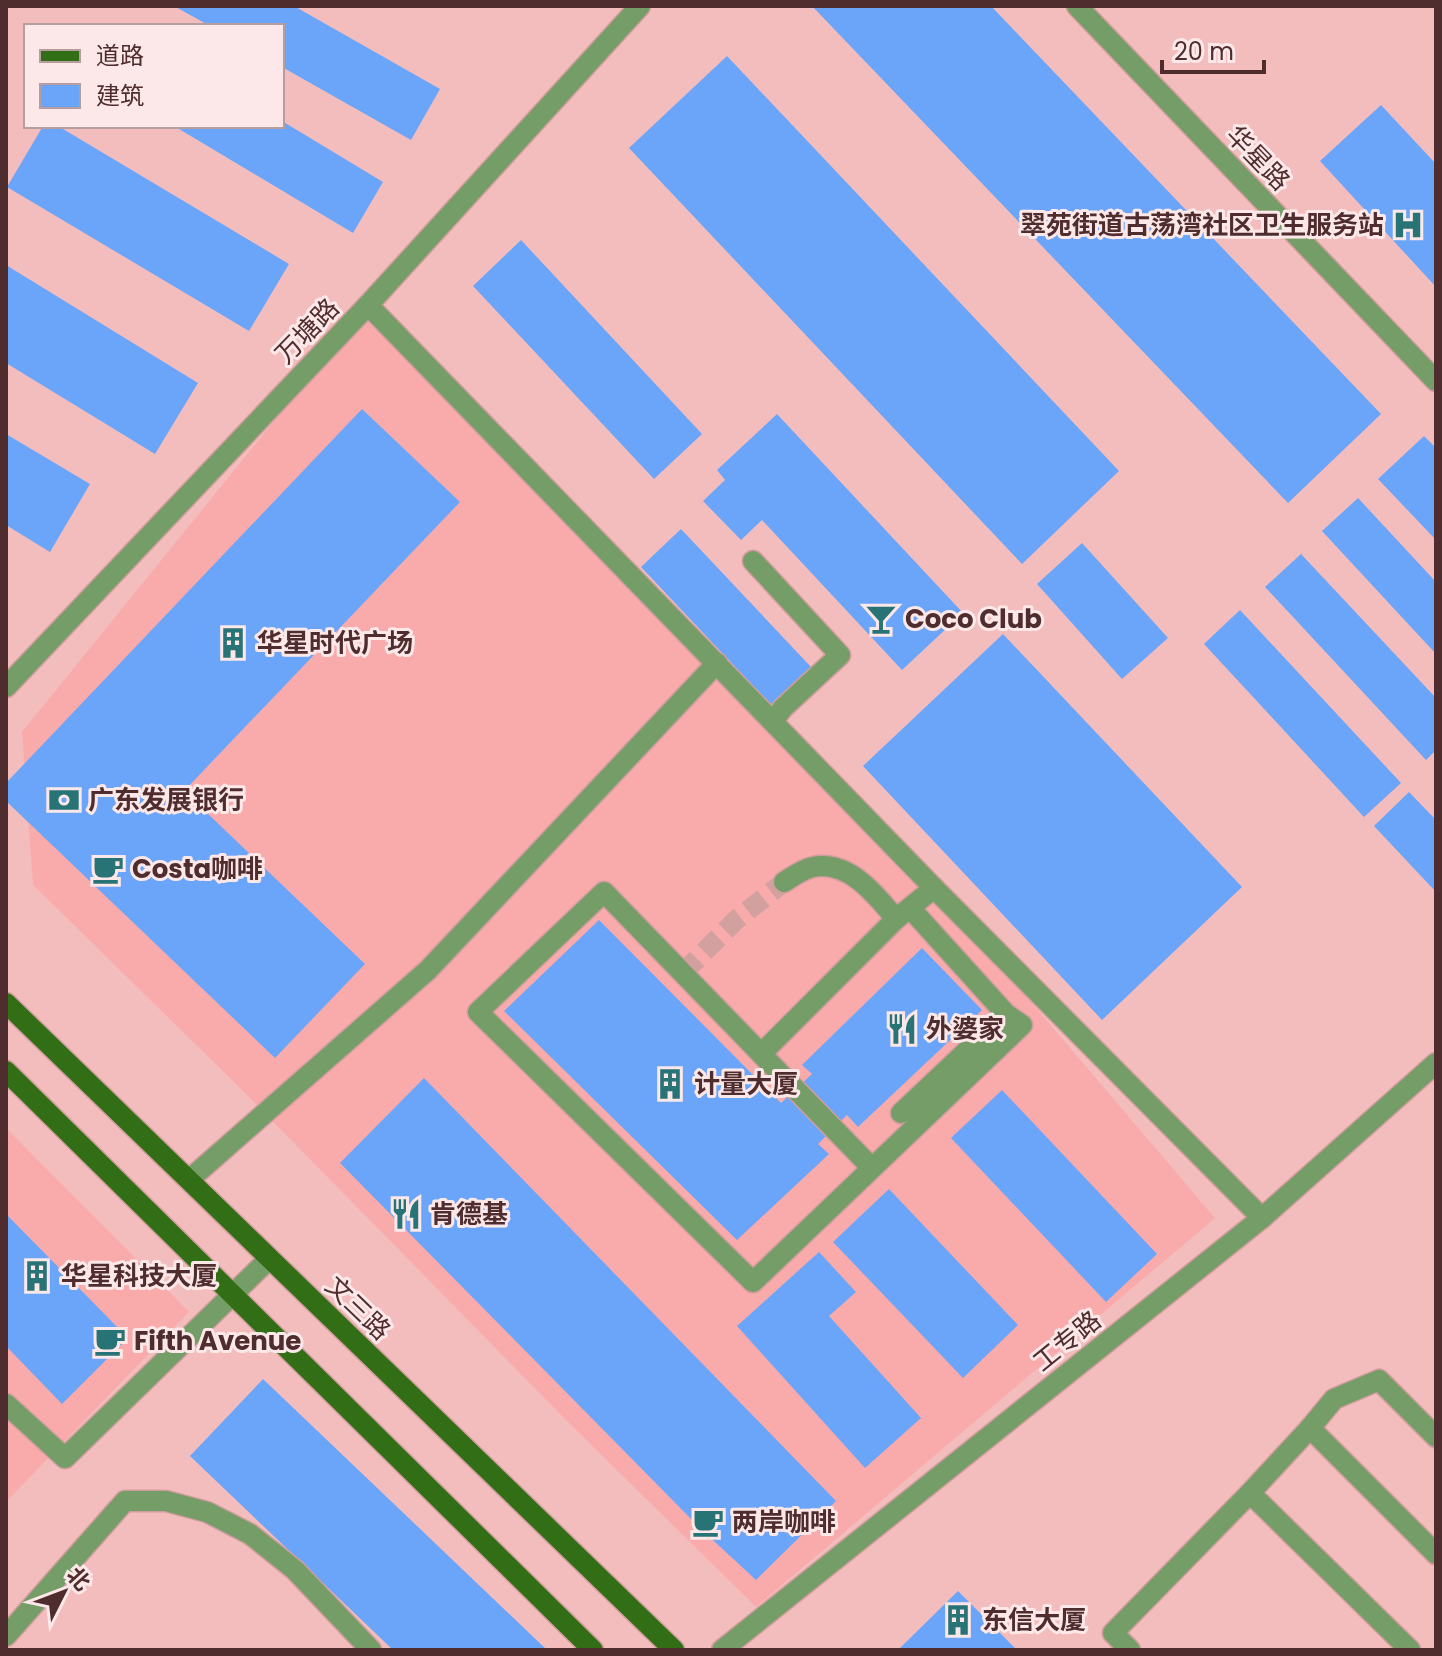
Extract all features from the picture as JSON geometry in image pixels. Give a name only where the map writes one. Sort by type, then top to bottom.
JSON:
[{"type":"main road","name":"文三路","points":[[6,1003],[674,1650]]},
{"type":"main road","points":[[6,1071],[593,1650]]},
{"type":"street","name":"万塘路","points":[[6,687],[368,305],[640,6]]},
{"type":"street","name":"华星路","points":[[1077,6],[1436,381]]},
{"type":"street","points":[[368,305],[934,888],[1262,1218]]},
{"type":"street","points":[[753,561],[840,655],[773,721]]},
{"type":"street","points":[[190,1179],[428,970],[717,663]]},
{"type":"street","points":[[784,882],[813,867],[843,869],[903,914],[1006,1014],[1022,1025],[753,1282],[478,1012],[604,892],[871,1167]]},
{"type":"street","points":[[762,1053],[903,914],[934,888]]},
{"type":"street","points":[[901,1113],[1006,1014]]},
{"type":"street","name":"工专路","points":[[722,1650],[1262,1218],[1436,1063]]},
{"type":"street","points":[[6,1404],[65,1458],[269,1259]]},
{"type":"street","points":[[1130,1650],[1113,1633],[1250,1493],[1334,1399],[1379,1380],[1436,1437]]},
{"type":"street","points":[[1310,1428],[1436,1554]]},
{"type":"street","points":[[1250,1493],[1410,1650]]},
{"type":"street","points":[[6,1636],[125,1501],[166,1501],[207,1512],[250,1534],[295,1570],[371,1650]]},
{"type":"shaded area","points":[[368,305],[934,888],[1215,1218],[756,1607],[567,1421],[239,1087],[33,885],[22,732]]},
{"type":"shaded area","points":[[6,1128],[189,1312],[6,1502]]},
{"type":"building","points":[[174,6],[294,6],[440,89],[411,140],[284,68],[284,24],[206,24]]},
{"type":"building","points":[[812,6],[991,6],[1381,414],[1288,503]]},
{"type":"building","points":[[727,56],[1119,471],[1022,564],[629,148]]},
{"type":"building","name":"翠苑街道古荡湾社区卫生服务站","points":[[1381,105],[1436,164],[1436,287],[1320,161]]},
{"type":"building","points":[[284,122],[383,182],[353,233],[177,128],[284,128]]},
{"type":"building","points":[[42,128],[61,128],[289,264],[249,331],[7,187]]},
{"type":"building","points":[[521,240],[702,434],[654,479],[473,286]]},
{"type":"building","points":[[6,265],[198,383],[155,454],[6,363]]},
{"type":"building","name":"华星时代广场","points":[[362,409],[460,502],[184,791],[365,964],[275,1058],[6,801],[6,783]]},
{"type":"building","points":[[777,414],[963,613],[902,670],[762,520],[741,540],[703,501],[725,480],[717,470]]},
{"type":"building","points":[[6,434],[90,484],[50,552],[6,525]]},
{"type":"building","points":[[1424,436],[1436,448],[1436,540],[1378,479]]},
{"type":"building","points":[[1358,498],[1436,582],[1436,654],[1322,531]]},
{"type":"building","points":[[681,529],[812,668],[771,705],[641,567]]},
{"type":"building","points":[[1082,543],[1168,638],[1122,679],[1037,584]]},
{"type":"building","points":[[1301,554],[1436,698],[1436,750],[1426,760],[1265,587]]},
{"type":"building","points":[[1240,610],[1401,783],[1364,817],[1204,644]]},
{"type":"building","points":[[1003,634],[1242,887],[1102,1020],[863,766]]},
{"type":"building","points":[[1409,792],[1436,820],[1436,892],[1374,826]]},
{"type":"building","name":"计量大厦","points":[[599,920],[781,1103],[812,1074],[802,1065],[922,948],[982,1010],[858,1127],[847,1115],[818,1144],[829,1154],[737,1240],[504,1011]]},
{"type":"building","points":[[424,1078],[836,1501],[756,1580],[702,1530],[340,1163]]},
{"type":"building","points":[[1002,1090],[1157,1254],[1106,1302],[951,1138]]},
{"type":"building","points":[[889,1189],[1018,1325],[963,1378],[833,1242]]},
{"type":"building","name":"华星科技大厦","points":[[6,1214],[128,1338],[62,1404],[6,1346]]},
{"type":"building","points":[[819,1252],[856,1292],[829,1316],[921,1418],[865,1468],[737,1326]]},
{"type":"building","points":[[263,1379],[547,1650],[393,1650],[190,1456]]},
{"type":"building","name":"东信大厦","points":[[958,1591],[1017,1650],[898,1650]]},
{"type":"tunnel","points":[[683,973],[736,920],[784,882]]},
{"type":"place","name":"翠苑街道古荡湾社区卫生服务站","points":[[1408,225]]},
{"type":"place","name":"Coco Club","points":[[881,619]]},
{"type":"place","name":"华星时代广场","points":[[233,643]]},
{"type":"place","name":"广东发展银行","points":[[64,800]]},
{"type":"place","name":"Costa咖啡","points":[[108,869]]},
{"type":"place","name":"外婆家","points":[[902,1029]]},
{"type":"place","name":"计量大厦","points":[[670,1084]]},
{"type":"place","name":"肯德基","points":[[406,1214]]},
{"type":"place","name":"华星科技大厦","points":[[37,1276]]},
{"type":"place","name":"Fifth Avenue","points":[[110,1341]]},
{"type":"place","name":"两岸咖啡","points":[[708,1522]]},
{"type":"place","name":"东信大厦","points":[[958,1620]]}]
